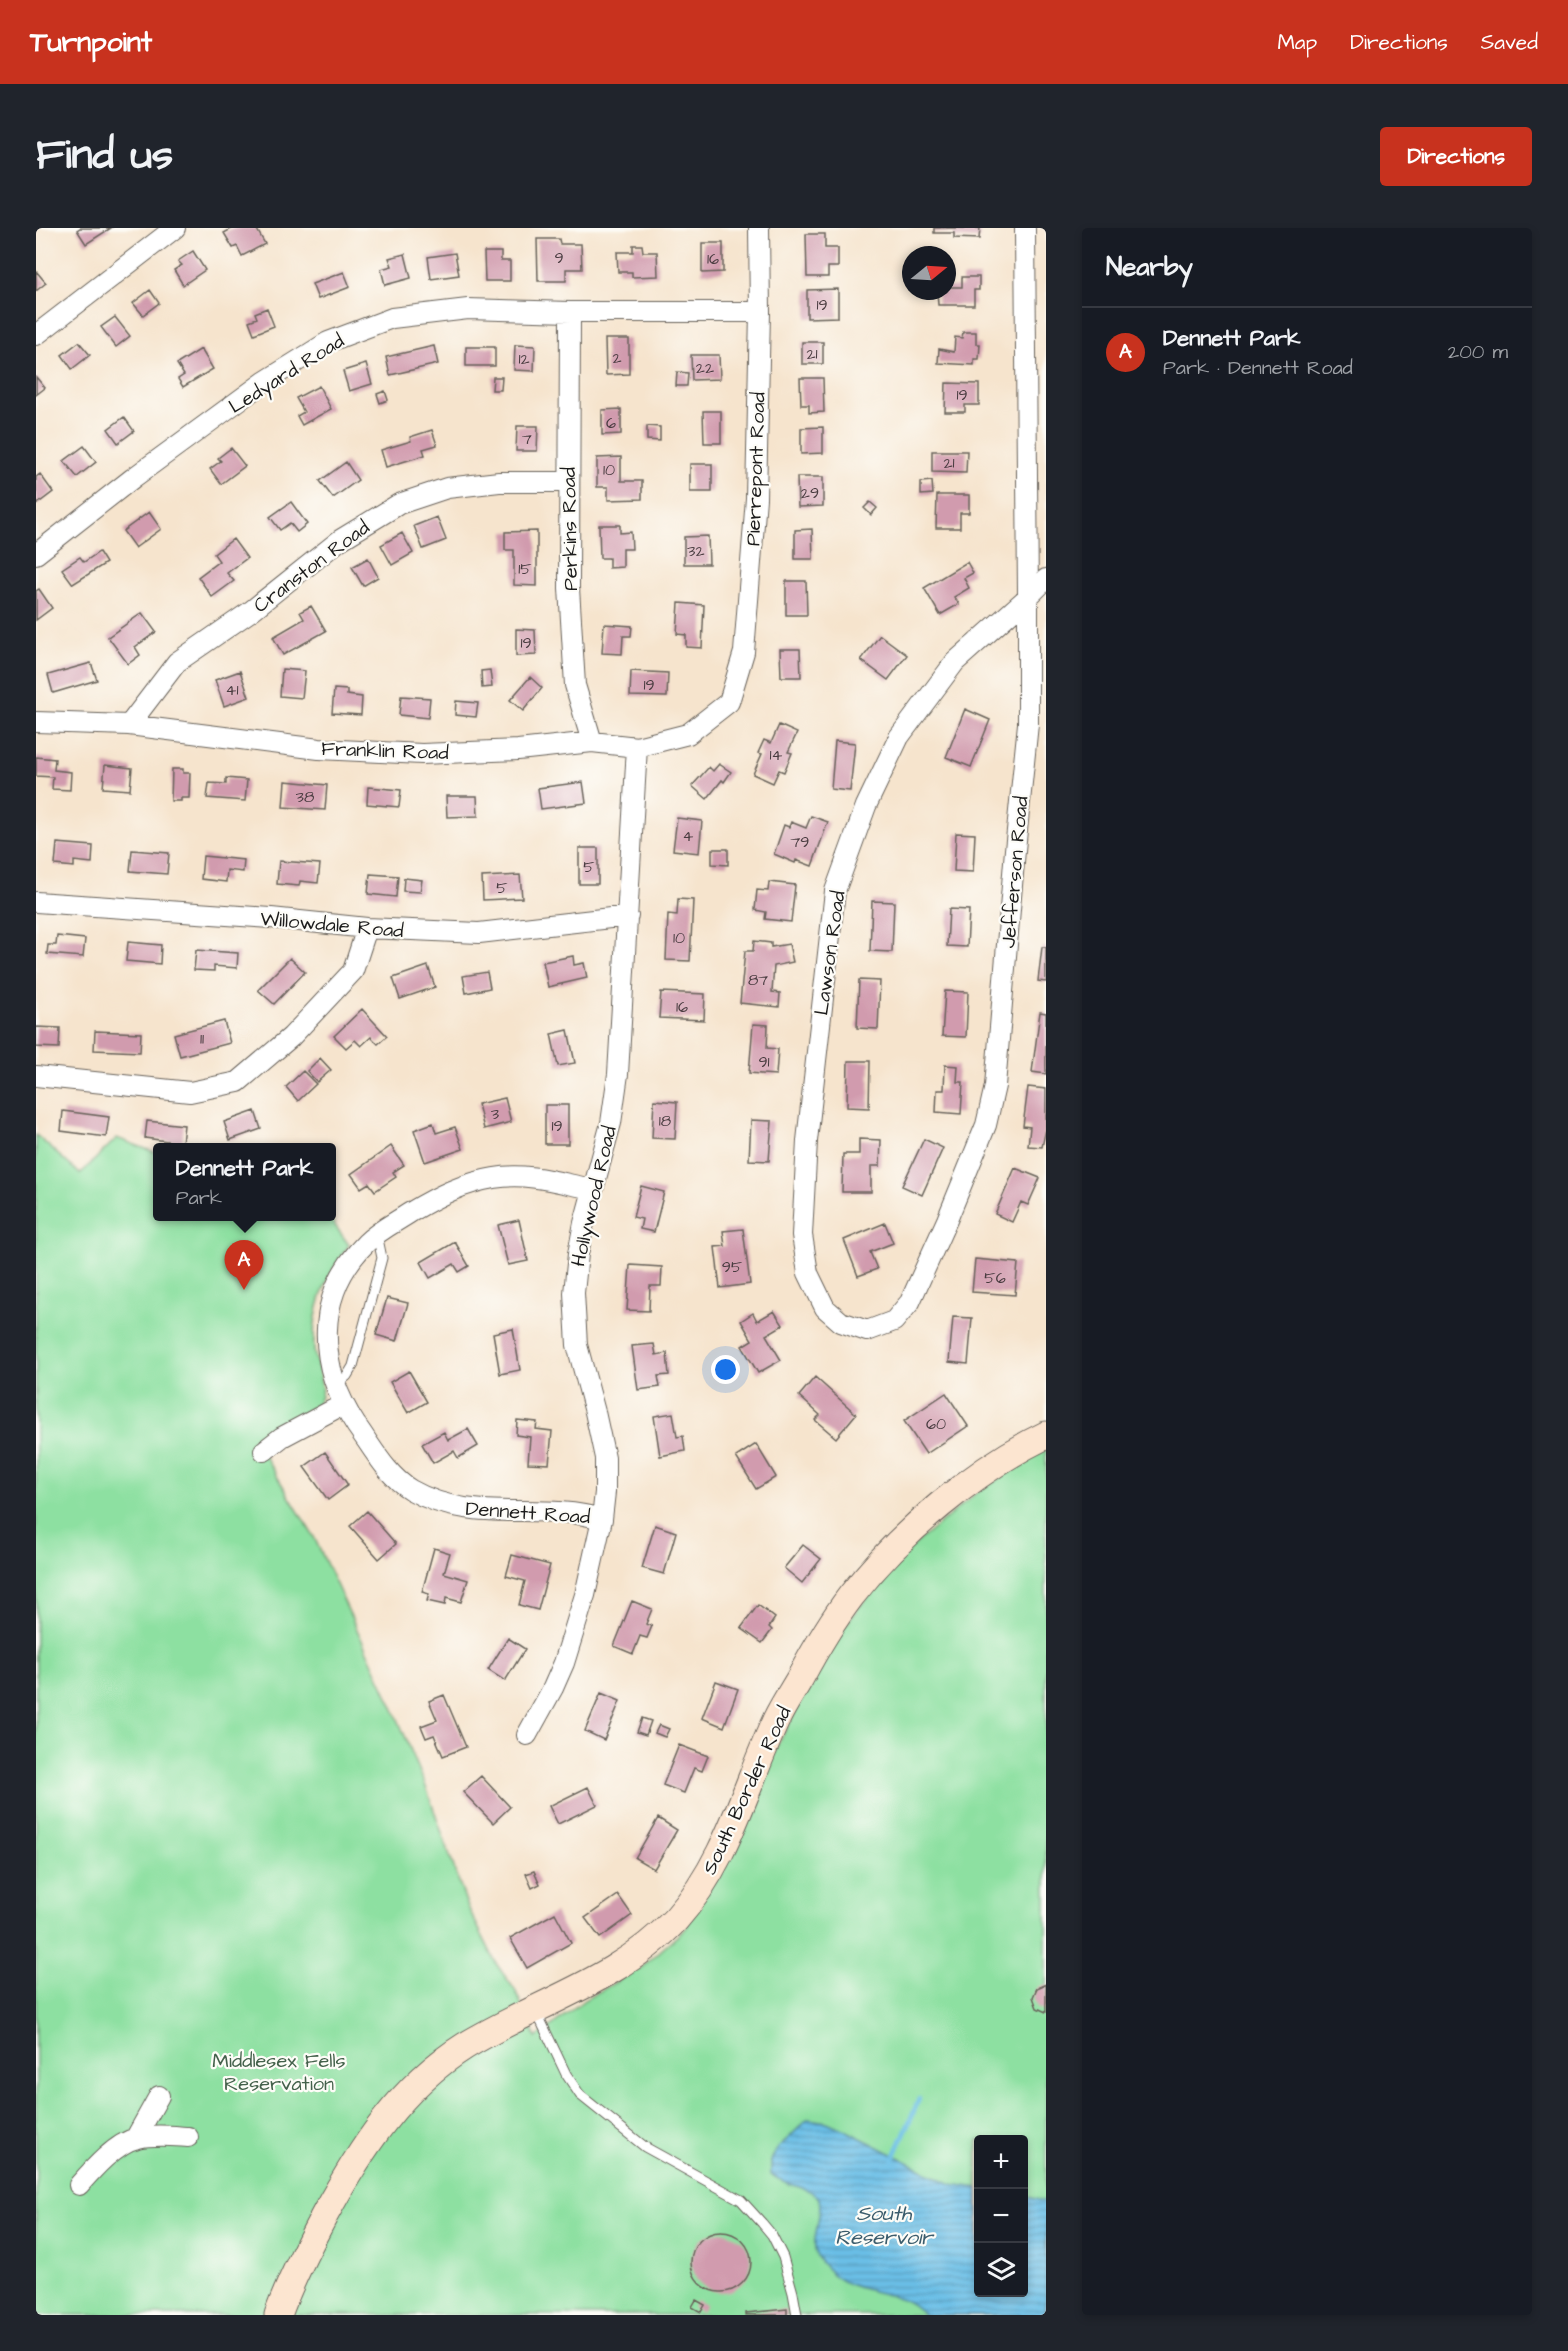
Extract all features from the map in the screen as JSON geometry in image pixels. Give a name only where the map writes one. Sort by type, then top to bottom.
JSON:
[{"type":"main road","name":"South Border Road","points":[[278,2315],[296,2271],[330,2206],[365,2146],[392,2110],[414,2086],[465,2046],[625,1963],[654,1941],[678,1917],[703,1884],[728,1838],[776,1718],[816,1649],[851,1597],[890,1552],[934,1511],[987,1470],[1046,1435]]},
{"type":"street","points":[[36,335],[175,228]]},
{"type":"street","name":"Pierrepont Road","points":[[724,705],[729,702],[744,652],[756,498],[760,312],[759,228]]},
{"type":"street","name":"Jefferson Road","points":[[867,1331],[894,1321],[910,1302],[986,1125],[995,1086],[1028,724],[1025,228]]},
{"type":"street","name":"Ledyard Road","points":[[36,555],[134,478],[264,382],[328,342],[392,318],[468,309],[570,312],[760,312]]},
{"type":"street","name":"Perkins Road","points":[[570,312],[569,588],[575,686],[592,742]]},
{"type":"street","name":"Cranston Road","points":[[129,725],[177,662],[251,611],[340,540],[399,504],[447,488],[499,482],[568,482]]},
{"type":"street","name":"Lawson Road","points":[[867,1331],[841,1322],[825,1308],[808,1273],[802,1235],[807,1141],[835,891],[866,806],[899,737],[955,662],[1046,579]]},
{"type":"street","name":"Franklin Road","points":[[36,722],[129,725],[319,749],[422,754],[518,750],[592,742],[637,747],[688,734],[724,705]]},
{"type":"street","name":"Hollywood Road","points":[[526,1735],[564,1663],[585,1595],[602,1519],[606,1481],[603,1447],[580,1360],[574,1314],[574,1283],[592,1189],[603,1157],[615,1099],[637,747]]},
{"type":"street","name":"Willowdale Road","points":[[36,902],[367,928],[479,933],[628,916]]},
{"type":"street","points":[[36,1076],[190,1092],[238,1082],[291,1037],[353,971],[367,928]]},
{"type":"street","name":"Dennett Road","points":[[592,1189],[525,1177],[505,1176],[478,1181],[445,1192],[377,1234],[350,1262],[338,1284],[329,1311],[326,1347],[330,1370],[344,1404],[363,1435],[395,1477],[409,1489],[454,1507],[474,1510],[581,1513],[602,1519]]},
{"type":"street","points":[[264,1451],[282,1437],[344,1404]]},
{"type":"street","points":[[135,2139],[159,2096]]},
{"type":"street","points":[[79,2185],[95,2166],[135,2139],[156,2136],[188,2137]]},
{"type":"lane","points":[[335,1385],[347,1376],[353,1366],[382,1258],[377,1234]]},
{"type":"lane","points":[[535,2009],[566,2074],[580,2095],[645,2147],[741,2200],[762,2223],[775,2240],[783,2257],[797,2315]]},
{"type":"green space","name":"Middlesex Fells Reservation","points":[[36,1135],[80,1174],[117,1138],[153,1152],[153,1221],[332,1221],[349,1245],[327,1281],[315,1321],[314,1349],[322,1387],[319,1401],[315,1406],[255,1440],[314,1537],[393,1707],[426,1787],[467,1905],[497,1965],[515,1990],[536,2038],[584,2000],[641,1968],[686,1928],[778,1744],[834,1640],[860,1606],[912,1547],[976,1493],[1046,1448],[1046,2315],[36,2315]]},
{"type":"water","name":"South Reservoir","points":[[808,2119],[827,2122],[951,2184],[974,2187],[974,2297],[1028,2297],[1028,2197],[1046,2202],[1046,2315],[924,2315],[914,2305],[902,2299],[863,2289],[837,2278],[822,2264],[815,2252],[815,2236],[820,2210],[819,2198],[771,2174],[771,2160],[779,2147]]},
{"type":"building","points":[[80,228],[111,228],[86,244],[77,230]]},
{"type":"building","points":[[233,228],[256,228],[265,244],[242,256],[237,246],[233,248],[224,233]]},
{"type":"building","points":[[934,228],[980,228],[979,239],[954,238],[954,233],[934,233]]},
{"type":"building","points":[[806,234],[825,234],[825,248],[838,248],[838,267],[828,267],[828,277],[807,277]]},
{"type":"building","points":[[537,239],[559,239],[560,244],[581,244],[582,269],[566,269],[566,281],[538,281]]},
{"type":"building","points":[[702,243],[723,243],[723,272],[702,273]]},
{"type":"building","points":[[633,245],[642,245],[643,252],[657,252],[658,276],[632,277],[632,272],[618,272],[617,252],[633,252]]},
{"type":"building","points":[[193,251],[205,270],[183,285],[174,270],[182,265],[178,261]]},
{"type":"building","points":[[484,252],[501,252],[501,261],[510,261],[510,281],[485,281]]},
{"type":"building","points":[[455,253],[459,275],[431,279],[428,257]]},
{"type":"building","points":[[405,254],[411,278],[385,285],[381,269],[392,266],[389,258]]},
{"type":"building","points":[[36,271],[46,283],[36,291]]},
{"type":"building","points":[[344,272],[350,287],[318,299],[312,284]]},
{"type":"building","points":[[962,277],[979,277],[979,290],[974,290],[974,305],[938,305],[938,300],[956,300],[956,287],[962,287]]},
{"type":"building","points":[[838,289],[838,317],[807,318],[807,290]]},
{"type":"building","points":[[150,290],[159,303],[143,315],[133,303]]},
{"type":"building","points":[[267,308],[274,326],[254,334],[249,321],[257,318],[255,313]]},
{"type":"building","points":[[115,317],[130,336],[116,347],[101,327]]},
{"type":"building","points":[[963,332],[976,332],[976,344],[980,344],[979,359],[974,359],[974,365],[938,363],[939,349],[954,352],[955,337],[962,338]]},
{"type":"building","points":[[605,339],[629,339],[629,374],[606,375]]},
{"type":"building","points":[[79,342],[90,355],[72,369],[62,355]]},
{"type":"building","points":[[802,342],[823,342],[823,364],[802,364]]},
{"type":"building","points":[[515,345],[535,346],[534,371],[514,370]]},
{"type":"building","points":[[434,346],[438,364],[390,375],[386,357]]},
{"type":"building","points":[[466,347],[495,347],[495,366],[466,366]]},
{"type":"building","points":[[201,349],[213,369],[183,387],[178,379],[184,375],[177,364]]},
{"type":"building","points":[[691,355],[719,355],[720,379],[692,380]]},
{"type":"building","points":[[366,364],[372,384],[349,391],[343,371]]},
{"type":"building","points":[[677,372],[688,373],[687,386],[676,386]]},
{"type":"building","points":[[36,377],[45,388],[36,395]]},
{"type":"building","points":[[493,377],[502,377],[501,390],[492,390]]},
{"type":"building","points":[[800,378],[823,378],[824,412],[809,413],[809,405],[801,405]]},
{"type":"building","points":[[946,383],[979,384],[979,405],[965,405],[965,412],[945,412]]},
{"type":"building","points":[[319,386],[331,409],[302,425],[297,416],[304,412],[296,398]]},
{"type":"building","points":[[385,391],[388,400],[380,403],[377,394]]},
{"type":"building","points":[[621,409],[621,434],[602,435],[602,410]]},
{"type":"building","points":[[703,411],[721,411],[721,443],[704,443]]},
{"type":"building","points":[[124,417],[134,431],[118,443],[108,429]]},
{"type":"building","points":[[517,426],[538,426],[537,451],[516,451]]},
{"type":"building","points":[[647,426],[660,427],[660,441],[647,440]]},
{"type":"building","points":[[823,427],[823,453],[801,454],[801,428]]},
{"type":"building","points":[[432,430],[437,445],[423,449],[425,455],[386,467],[381,450],[411,441],[410,437]]},
{"type":"building","points":[[84,446],[96,462],[77,477],[64,461]]},
{"type":"building","points":[[231,448],[245,466],[221,484],[210,469],[221,461],[218,458]]},
{"type":"building","points":[[932,451],[967,451],[966,473],[932,472]]},
{"type":"building","points":[[621,457],[621,481],[642,481],[642,499],[608,500],[608,487],[597,487],[597,458]]},
{"type":"building","points":[[346,462],[358,480],[333,498],[320,481]]},
{"type":"building","points":[[690,464],[712,464],[712,492],[690,492]]},
{"type":"building","points":[[40,474],[53,492],[36,505],[36,477]]},
{"type":"building","points":[[797,477],[823,477],[823,506],[798,507]]},
{"type":"building","points":[[932,481],[933,494],[921,495],[921,482]]},
{"type":"building","points":[[937,495],[969,495],[969,513],[960,513],[960,528],[936,528]]},
{"type":"building","points":[[291,502],[307,524],[297,532],[290,523],[280,530],[270,517]]},
{"type":"building","points":[[870,502],[877,508],[871,515],[864,508]]},
{"type":"building","points":[[149,512],[161,529],[135,548],[123,531]]},
{"type":"building","points":[[437,517],[446,540],[423,549],[414,526]]},
{"type":"building","points":[[599,525],[620,525],[620,533],[631,532],[632,549],[623,549],[623,567],[609,568],[609,558],[600,558]]},
{"type":"building","points":[[812,529],[813,559],[795,559],[795,530]]},
{"type":"building","points":[[537,531],[537,586],[514,585],[514,550],[505,550],[505,532]]},
{"type":"building","points":[[402,533],[413,553],[392,565],[381,545]]},
{"type":"building","points":[[708,536],[709,564],[684,564],[684,537]]},
{"type":"building","points":[[233,539],[247,558],[227,573],[234,581],[212,597],[198,577],[219,561],[214,554]]},
{"type":"building","points":[[99,552],[106,563],[73,584],[62,569],[80,557],[84,562]]},
{"type":"building","points":[[368,558],[378,577],[363,586],[352,567]]},
{"type":"building","points":[[967,562],[973,573],[964,578],[969,588],[954,597],[959,604],[940,615],[924,588]]},
{"type":"building","points":[[786,581],[806,581],[807,615],[786,615]]},
{"type":"building","points":[[39,589],[52,608],[36,620],[36,591]]},
{"type":"building","points":[[679,603],[704,605],[702,648],[686,647],[686,635],[677,634]]},
{"type":"building","points":[[311,606],[326,631],[283,655],[273,637],[304,619],[300,612]]},
{"type":"building","points":[[142,613],[156,632],[135,647],[140,655],[128,664],[108,637]]},
{"type":"building","points":[[604,624],[632,626],[631,636],[623,636],[622,654],[602,653]]},
{"type":"building","points":[[516,629],[535,630],[536,655],[516,656]]},
{"type":"building","points":[[880,635],[907,655],[888,680],[861,660]]},
{"type":"building","points":[[780,649],[800,649],[801,677],[781,677]]},
{"type":"building","points":[[91,663],[97,680],[53,693],[48,675]]},
{"type":"building","points":[[282,669],[305,671],[302,698],[280,696]]},
{"type":"building","points":[[490,670],[492,687],[482,688],[481,671]]},
{"type":"building","points":[[240,671],[249,697],[224,706],[215,680]]},
{"type":"building","points":[[631,671],[668,673],[667,697],[630,696]]},
{"type":"building","points":[[530,677],[542,688],[523,711],[510,700]]},
{"type":"building","points":[[334,689],[347,690],[347,695],[362,697],[361,715],[332,713]]},
{"type":"building","points":[[401,696],[430,698],[428,718],[399,715]]},
{"type":"building","points":[[456,701],[478,703],[476,717],[455,715]]},
{"type":"building","points":[[965,709],[990,720],[971,767],[946,757]]},
{"type":"building","points":[[779,725],[797,733],[788,752],[792,753],[784,772],[779,770],[773,783],[753,774],[762,754],[758,753],[764,740],[771,743]]},
{"type":"building","points":[[835,741],[855,743],[850,791],[831,789]]},
{"type":"building","points":[[36,757],[55,759],[54,770],[71,772],[70,790],[52,789],[53,777],[36,776]]},
{"type":"building","points":[[719,764],[731,772],[707,799],[692,786],[709,767],[713,771]]},
{"type":"building","points":[[105,765],[132,768],[130,790],[103,788]]},
{"type":"building","points":[[172,769],[183,769],[183,773],[190,773],[189,798],[171,801]]},
{"type":"building","points":[[226,778],[247,780],[245,801],[207,798],[209,783],[226,784]]},
{"type":"building","points":[[285,781],[327,785],[325,810],[283,807]]},
{"type":"building","points":[[583,782],[586,803],[541,809],[538,788]]},
{"type":"building","points":[[368,787],[401,790],[399,807],[367,804]]},
{"type":"building","points":[[446,796],[477,796],[478,816],[447,817]]},
{"type":"building","points":[[811,816],[828,822],[812,866],[796,860],[795,863],[774,854],[784,825],[789,827],[791,822],[806,828]]},
{"type":"building","points":[[677,818],[702,821],[699,853],[673,850]]},
{"type":"building","points":[[956,833],[975,834],[973,872],[954,871]]},
{"type":"building","points":[[57,843],[93,846],[92,863],[74,861],[74,867],[55,865]]},
{"type":"building","points":[[579,848],[598,848],[598,884],[579,884]]},
{"type":"building","points":[[712,849],[728,849],[728,865],[712,864]]},
{"type":"building","points":[[132,850],[169,853],[167,874],[130,871]]},
{"type":"building","points":[[203,856],[244,860],[243,872],[227,870],[226,882],[201,879]]},
{"type":"building","points":[[279,861],[320,864],[318,883],[300,881],[299,886],[277,884]]},
{"type":"building","points":[[370,874],[398,876],[396,897],[368,894]]},
{"type":"building","points":[[520,875],[522,898],[483,900],[482,877]]},
{"type":"building","points":[[404,878],[422,880],[420,892],[403,891]]},
{"type":"building","points":[[769,882],[795,885],[791,922],[765,919],[766,912],[755,910],[757,890],[768,891]]},
{"type":"building","points":[[678,899],[693,900],[690,961],[666,960],[668,914],[677,915]]},
{"type":"building","points":[[872,901],[894,902],[892,952],[870,951]]},
{"type":"building","points":[[949,909],[969,910],[967,947],[947,946]]},
{"type":"building","points":[[57,936],[85,939],[83,957],[47,954],[48,945],[56,945]]},
{"type":"building","points":[[754,941],[771,943],[771,947],[789,944],[793,962],[774,966],[772,992],[780,993],[779,1007],[740,1003],[745,951],[753,951]]},
{"type":"building","points":[[128,942],[161,945],[160,964],[126,961]]},
{"type":"building","points":[[1042,947],[1046,947],[1046,982],[1038,981]]},
{"type":"building","points":[[196,950],[238,953],[237,968],[214,966],[214,971],[194,970]]},
{"type":"building","points":[[573,956],[574,965],[584,963],[587,978],[548,987],[543,962]]},
{"type":"building","points":[[290,958],[305,972],[274,1004],[258,990]]},
{"type":"building","points":[[428,966],[435,987],[400,999],[393,978]]},
{"type":"building","points":[[487,972],[490,988],[466,993],[463,976]]},
{"type":"building","points":[[859,980],[880,981],[878,1029],[857,1028]]},
{"type":"building","points":[[945,991],[968,992],[966,1037],[942,1036]]},
{"type":"building","points":[[661,992],[705,994],[704,1020],[659,1018]]},
{"type":"building","points":[[362,1009],[387,1036],[378,1044],[371,1037],[361,1046],[355,1040],[346,1048],[334,1036]]},
{"type":"building","points":[[1040,1012],[1046,1013],[1046,1074],[1032,1072]]},
{"type":"building","points":[[224,1021],[230,1043],[180,1056],[174,1034]]},
{"type":"building","points":[[753,1024],[768,1025],[767,1048],[778,1049],[776,1075],[749,1073]]},
{"type":"building","points":[[36,1027],[60,1028],[59,1048],[36,1047]]},
{"type":"building","points":[[568,1030],[575,1063],[558,1066],[551,1034]]},
{"type":"building","points":[[95,1031],[141,1033],[140,1052],[94,1050]]},
{"type":"building","points":[[320,1058],[331,1070],[317,1082],[307,1071]]},
{"type":"building","points":[[848,1061],[870,1061],[869,1108],[847,1107]]},
{"type":"building","points":[[945,1065],[958,1066],[957,1082],[963,1082],[961,1114],[936,1112],[937,1090],[944,1090]]},
{"type":"building","points":[[303,1071],[316,1084],[298,1101],[286,1087]]},
{"type":"building","points":[[1028,1087],[1046,1089],[1046,1129],[1042,1147],[1028,1146],[1030,1127],[1023,1126]]},
{"type":"building","points":[[505,1098],[511,1122],[484,1129],[478,1104]]},
{"type":"building","points":[[654,1100],[677,1102],[675,1139],[652,1138]]},
{"type":"building","points":[[545,1105],[568,1105],[568,1144],[545,1144]]},
{"type":"building","points":[[63,1111],[109,1117],[106,1137],[61,1131]]},
{"type":"building","points":[[255,1111],[261,1129],[230,1140],[224,1122]]},
{"type":"building","points":[[751,1120],[772,1121],[769,1161],[749,1160]]},
{"type":"building","points":[[147,1121],[184,1125],[182,1143],[145,1138]]},
{"type":"building","points":[[433,1123],[436,1133],[455,1127],[463,1149],[425,1162],[414,1130]]},
{"type":"building","points":[[859,1139],[881,1140],[880,1166],[871,1166],[871,1192],[842,1192],[843,1154],[859,1154]]},
{"type":"building","points":[[924,1139],[943,1148],[922,1195],[902,1186]]},
{"type":"building","points":[[391,1146],[404,1165],[393,1172],[396,1177],[375,1191],[369,1183],[361,1188],[351,1174]]},
{"type":"building","points":[[1015,1168],[1040,1178],[1028,1205],[1021,1202],[1012,1222],[995,1214]]},
{"type":"building","points":[[641,1186],[664,1192],[654,1232],[640,1229],[642,1219],[633,1217]]},
{"type":"building","points":[[519,1220],[528,1261],[508,1265],[498,1225]]},
{"type":"building","points":[[885,1223],[893,1243],[870,1252],[877,1269],[858,1276],[844,1240]]},
{"type":"building","points":[[743,1229],[750,1284],[720,1288],[715,1247],[725,1246],[723,1231]]},
{"type":"building","points":[[455,1242],[469,1266],[459,1272],[454,1264],[430,1278],[421,1262]]},
{"type":"building","points":[[975,1259],[1018,1263],[1015,1295],[972,1292]]},
{"type":"building","points":[[630,1265],[662,1267],[661,1286],[650,1286],[649,1311],[627,1310]]},
{"type":"building","points":[[387,1298],[408,1303],[397,1341],[376,1335]]},
{"type":"building","points":[[774,1311],[783,1325],[766,1335],[781,1360],[758,1373],[742,1346],[752,1340],[741,1321],[753,1313],[757,1321]]},
{"type":"building","points":[[953,1317],[972,1318],[968,1364],[949,1362]]},
{"type":"building","points":[[513,1329],[520,1370],[500,1374],[493,1333]]},
{"type":"building","points":[[654,1344],[656,1355],[667,1353],[669,1375],[658,1376],[660,1387],[638,1390],[632,1346]]},
{"type":"building","points":[[409,1371],[427,1402],[408,1413],[390,1382]]},
{"type":"building","points":[[815,1377],[856,1414],[836,1438],[815,1420],[820,1415],[799,1396]]},
{"type":"building","points":[[946,1393],[968,1426],[926,1454],[904,1421]]},
{"type":"building","points":[[673,1413],[677,1437],[683,1436],[685,1451],[660,1456],[654,1416]]},
{"type":"building","points":[[517,1420],[537,1422],[536,1429],[552,1431],[549,1464],[528,1463],[530,1437],[516,1435]]},
{"type":"building","points":[[468,1429],[478,1446],[458,1458],[454,1451],[433,1463],[422,1444],[444,1432],[448,1440]]},
{"type":"building","points":[[756,1444],[776,1477],[756,1489],[736,1457]]},
{"type":"building","points":[[325,1452],[348,1485],[328,1500],[304,1467]]},
{"type":"building","points":[[367,1511],[396,1544],[379,1559],[350,1526]]},
{"type":"building","points":[[655,1525],[676,1532],[664,1574],[642,1568]]},
{"type":"building","points":[[803,1545],[821,1559],[802,1583],[784,1568]]},
{"type":"building","points":[[434,1548],[450,1553],[444,1573],[468,1580],[461,1602],[446,1598],[445,1605],[427,1601],[429,1594],[422,1592]]},
{"type":"building","points":[[512,1555],[550,1565],[538,1610],[519,1605],[525,1581],[506,1576]]},
{"type":"building","points":[[632,1601],[652,1609],[646,1624],[652,1626],[647,1638],[640,1636],[633,1654],[614,1646]]},
{"type":"building","points":[[758,1605],[775,1618],[769,1627],[772,1630],[762,1643],[741,1628]]},
{"type":"building","points":[[508,1638],[525,1649],[505,1681],[488,1670]]},
{"type":"building","points":[[716,1681],[738,1689],[724,1727],[702,1718]]},
{"type":"building","points":[[601,1693],[620,1701],[604,1740],[585,1731]]},
{"type":"building","points":[[444,1695],[466,1747],[443,1756],[434,1735],[426,1738],[421,1726],[437,1720],[429,1701]]},
{"type":"building","points":[[642,1718],[651,1721],[646,1735],[637,1732]]},
{"type":"building","points":[[659,1725],[669,1729],[665,1737],[655,1733]]},
{"type":"building","points":[[679,1745],[708,1756],[702,1771],[694,1768],[684,1793],[663,1785]]},
{"type":"building","points":[[481,1776],[510,1807],[493,1823],[463,1792]]},
{"type":"building","points":[[588,1787],[597,1805],[558,1824],[549,1806]]},
{"type":"building","points":[[658,1818],[677,1830],[654,1869],[635,1858]]},
{"type":"building","points":[[534,1871],[540,1884],[532,1888],[526,1874]]},
{"type":"building","points":[[618,1895],[632,1915],[600,1938],[585,1918]]},
{"type":"building","points":[[555,1913],[571,1943],[527,1968],[510,1938]]},
{"type":"building","points":[[1046,1984],[1046,2012],[1037,2008],[1033,1997],[1037,1988]]},
{"type":"building","points":[[721,2232],[738,2237],[746,2245],[751,2262],[746,2279],[738,2287],[721,2292],[704,2287],[696,2279],[691,2262],[696,2245],[704,2237]]},
{"type":"building","points":[[696,2300],[705,2305],[701,2312],[692,2307]]},
{"type":"building","points":[[787,2309],[787,2315],[746,2315],[746,2313]]},
{"type":"waterway","points":[[893,2160],[919,2099]]},
{"type":"place","name":"Dennett Park","points":[[244,1290]]}]
